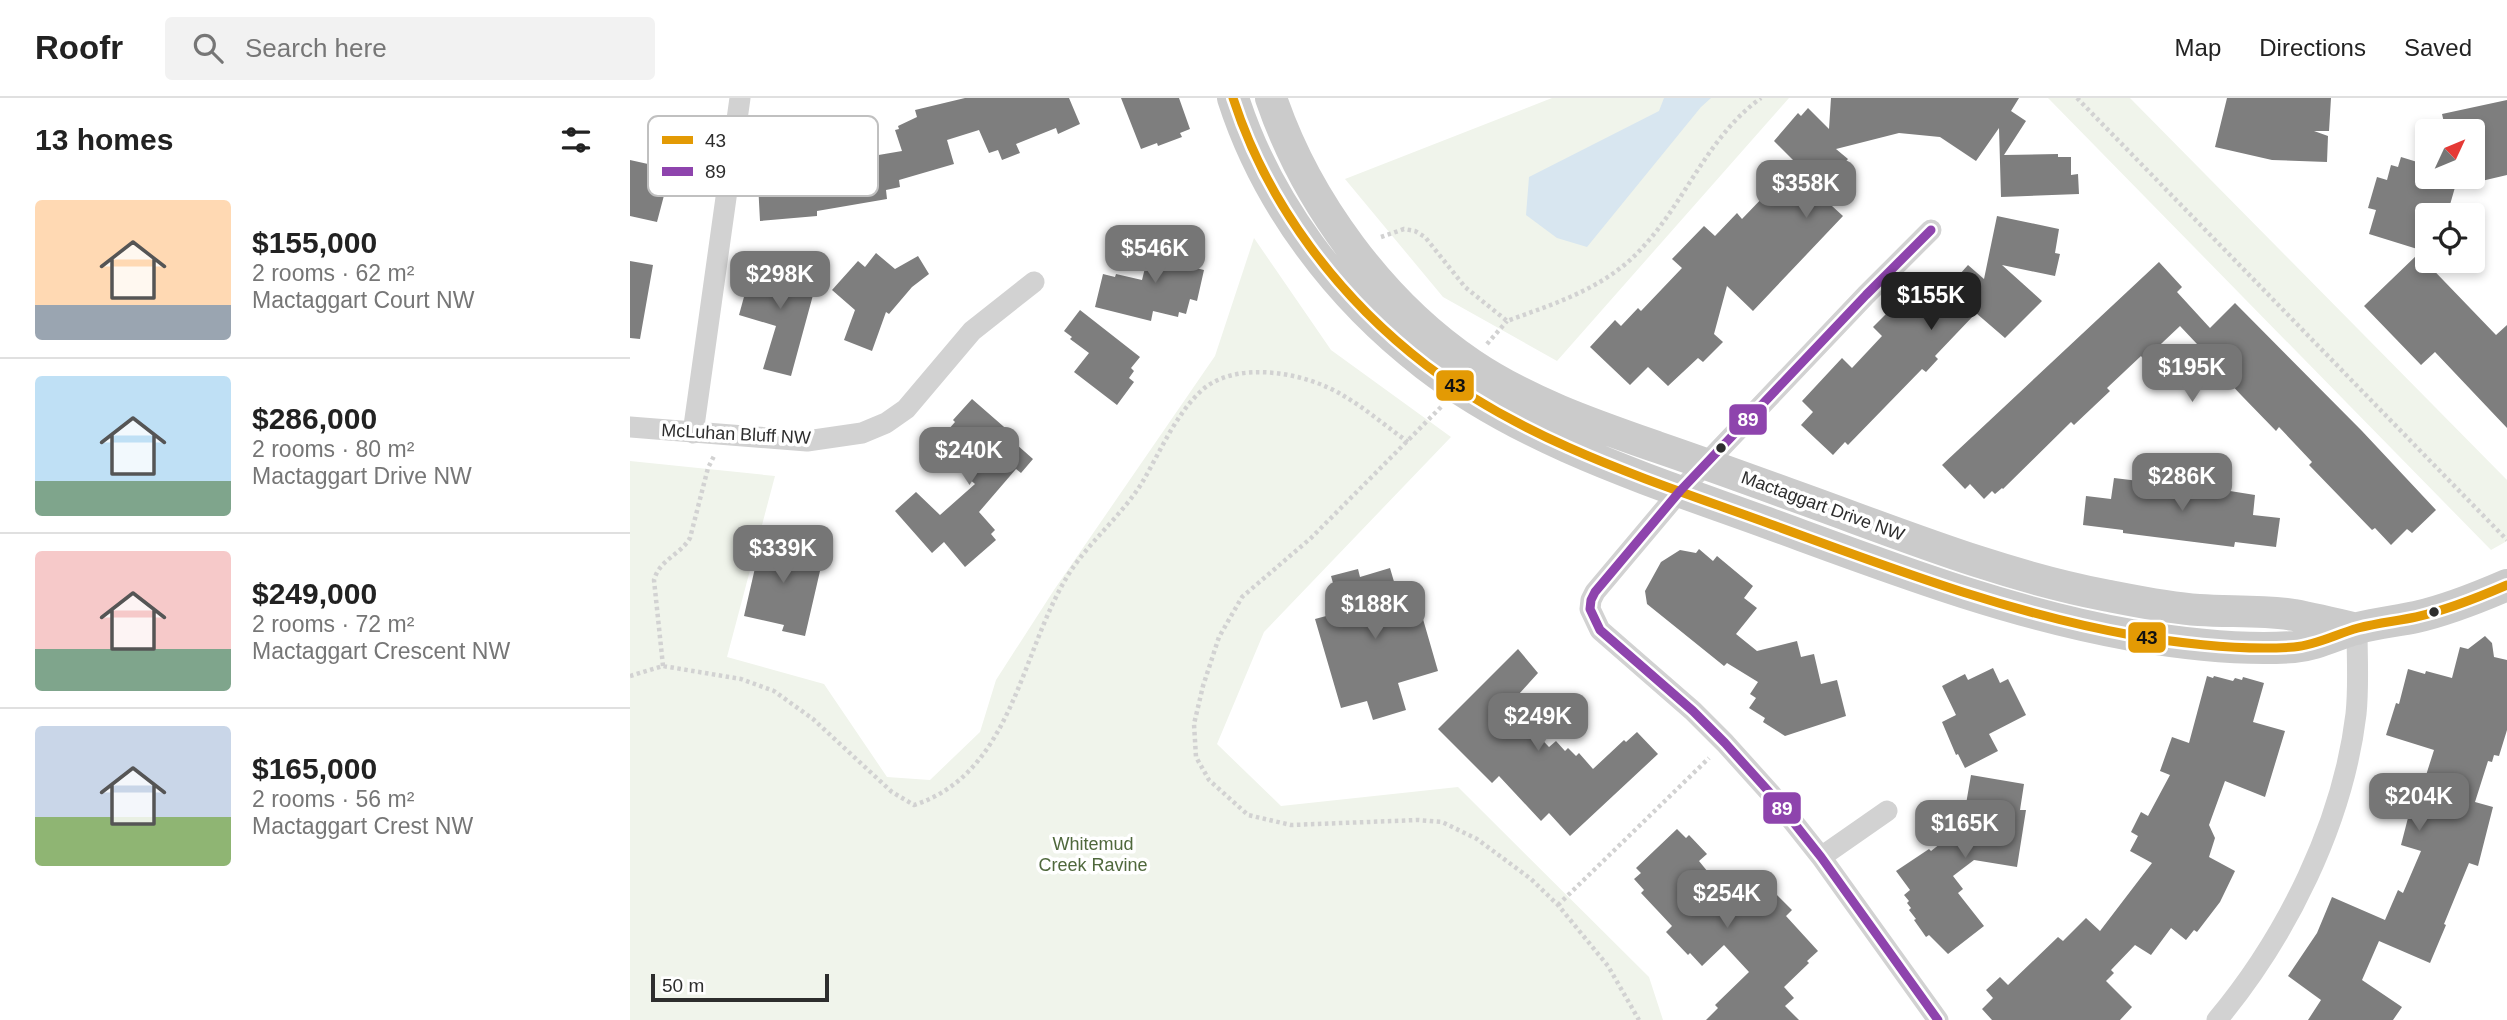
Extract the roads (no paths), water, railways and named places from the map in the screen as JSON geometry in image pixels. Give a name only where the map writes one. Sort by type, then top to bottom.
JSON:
[{"type":"street","points":[[737,116],[740,98]]},
{"type":"street","name":"Mactaggart Drive NW","points":[[1233,98],[1258,161],[1284,206],[1330,273],[1379,326],[1430,368],[1495,412],[1563,445],[1680,491],[1938,585],[2012,609],[2155,639],[2249,647],[2296,647],[2357,629],[2419,617],[2507,585]]},
{"type":"street","name":"Mactaggart Drive NW","points":[[1271,98],[1290,146],[1333,222],[1385,288],[1445,345],[1472,365],[1542,403],[1612,431],[1970,559],[2033,578],[2145,603],[2195,610],[2292,615],[2357,629]]},
{"type":"street","points":[[693,433],[726,196]]},
{"type":"street","points":[[1931,230],[1680,491],[1595,592],[1590,609],[1600,630],[1664,684],[1725,743],[1771,794],[1821,857],[1938,1020]]},
{"type":"street","name":"McLuhan Bluff NW","points":[[630,427],[807,441],[862,433],[886,423],[906,409],[972,331],[1034,282]]},
{"type":"street","points":[[2217,1020],[2239,993],[2288,917],[2324,837],[2339,791],[2356,713],[2357,629]]},
{"type":"street","points":[[1821,857],[1887,811]]},
{"type":"park label","name":"Whitemud Creek Ravine","points":[[1093,854]]}]
